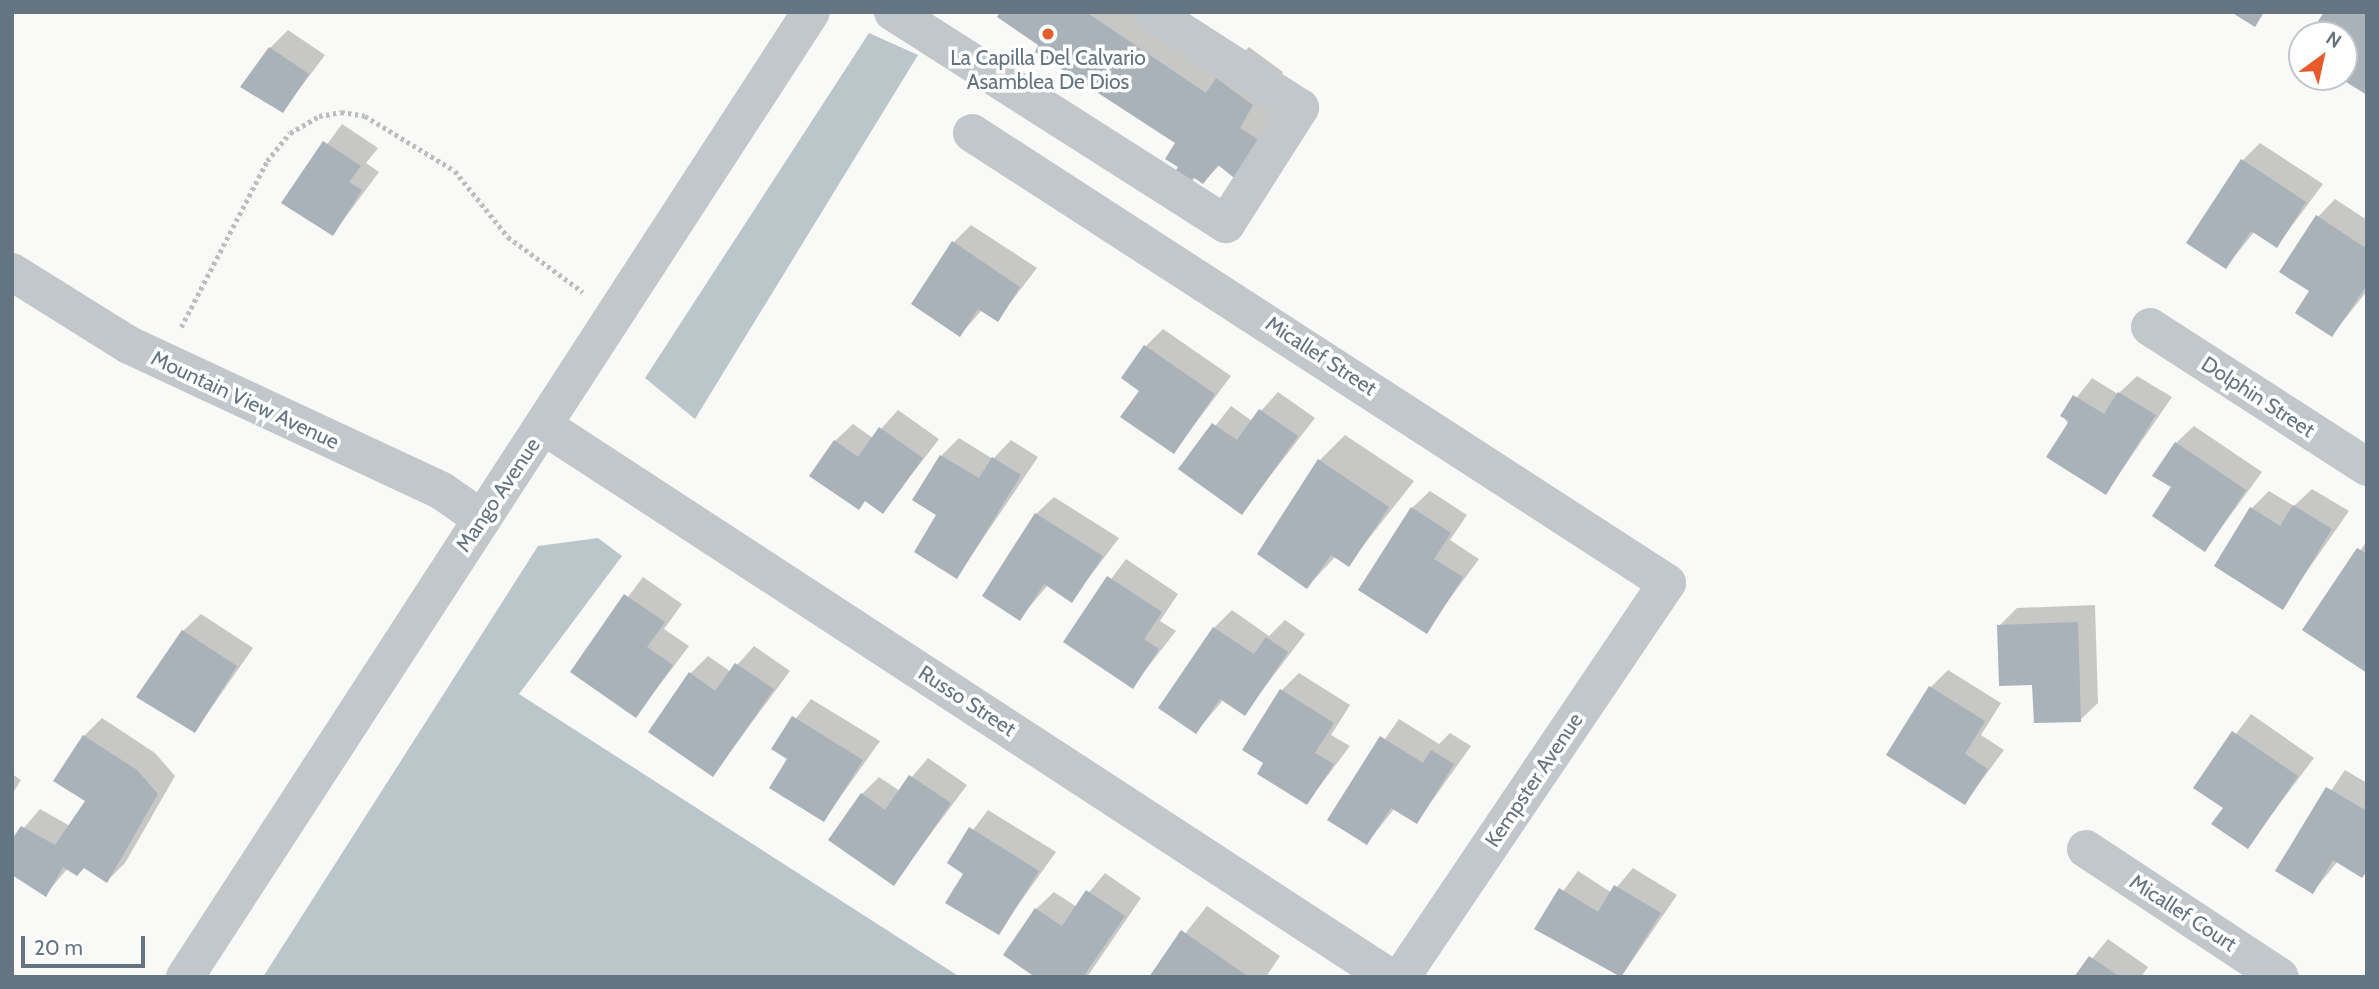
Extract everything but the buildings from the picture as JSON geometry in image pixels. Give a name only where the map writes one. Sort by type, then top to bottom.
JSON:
[{"type":"street","name":"Mango Avenue","points":[[185,977],[811,12]]},
{"type":"street","points":[[893,12],[1226,224],[1300,108],[1151,12]]},
{"type":"street","name":"Micallef Street","points":[[972,133],[1668,583]]},
{"type":"street","name":"Mountain View Avenue","points":[[12,272],[164,362],[442,491],[482,519]]},
{"type":"street","name":"Dolphin Street","points":[[2150,327],[2367,467]]},
{"type":"street","name":"Russo Street","points":[[544,426],[1389,977]]},
{"type":"street","name":"Kempster Avenue","points":[[1402,977],[1668,583]]},
{"type":"street","name":"Micallef Court","points":[[2086,849],[2280,977]]},
{"type":"path","points":[[164,362],[267,161],[290,133],[319,116],[341,112],[365,116],[455,171],[508,237],[615,316]]},
{"type":"shaded area","points":[[869,33],[918,55],[695,419],[645,378]]},
{"type":"shaded area","points":[[598,538],[622,556],[519,694],[960,977],[263,977],[538,546]]},
{"type":"place","name":"La Capilla Del Calvario Asamblea De Dios","points":[[1048,34]]}]
